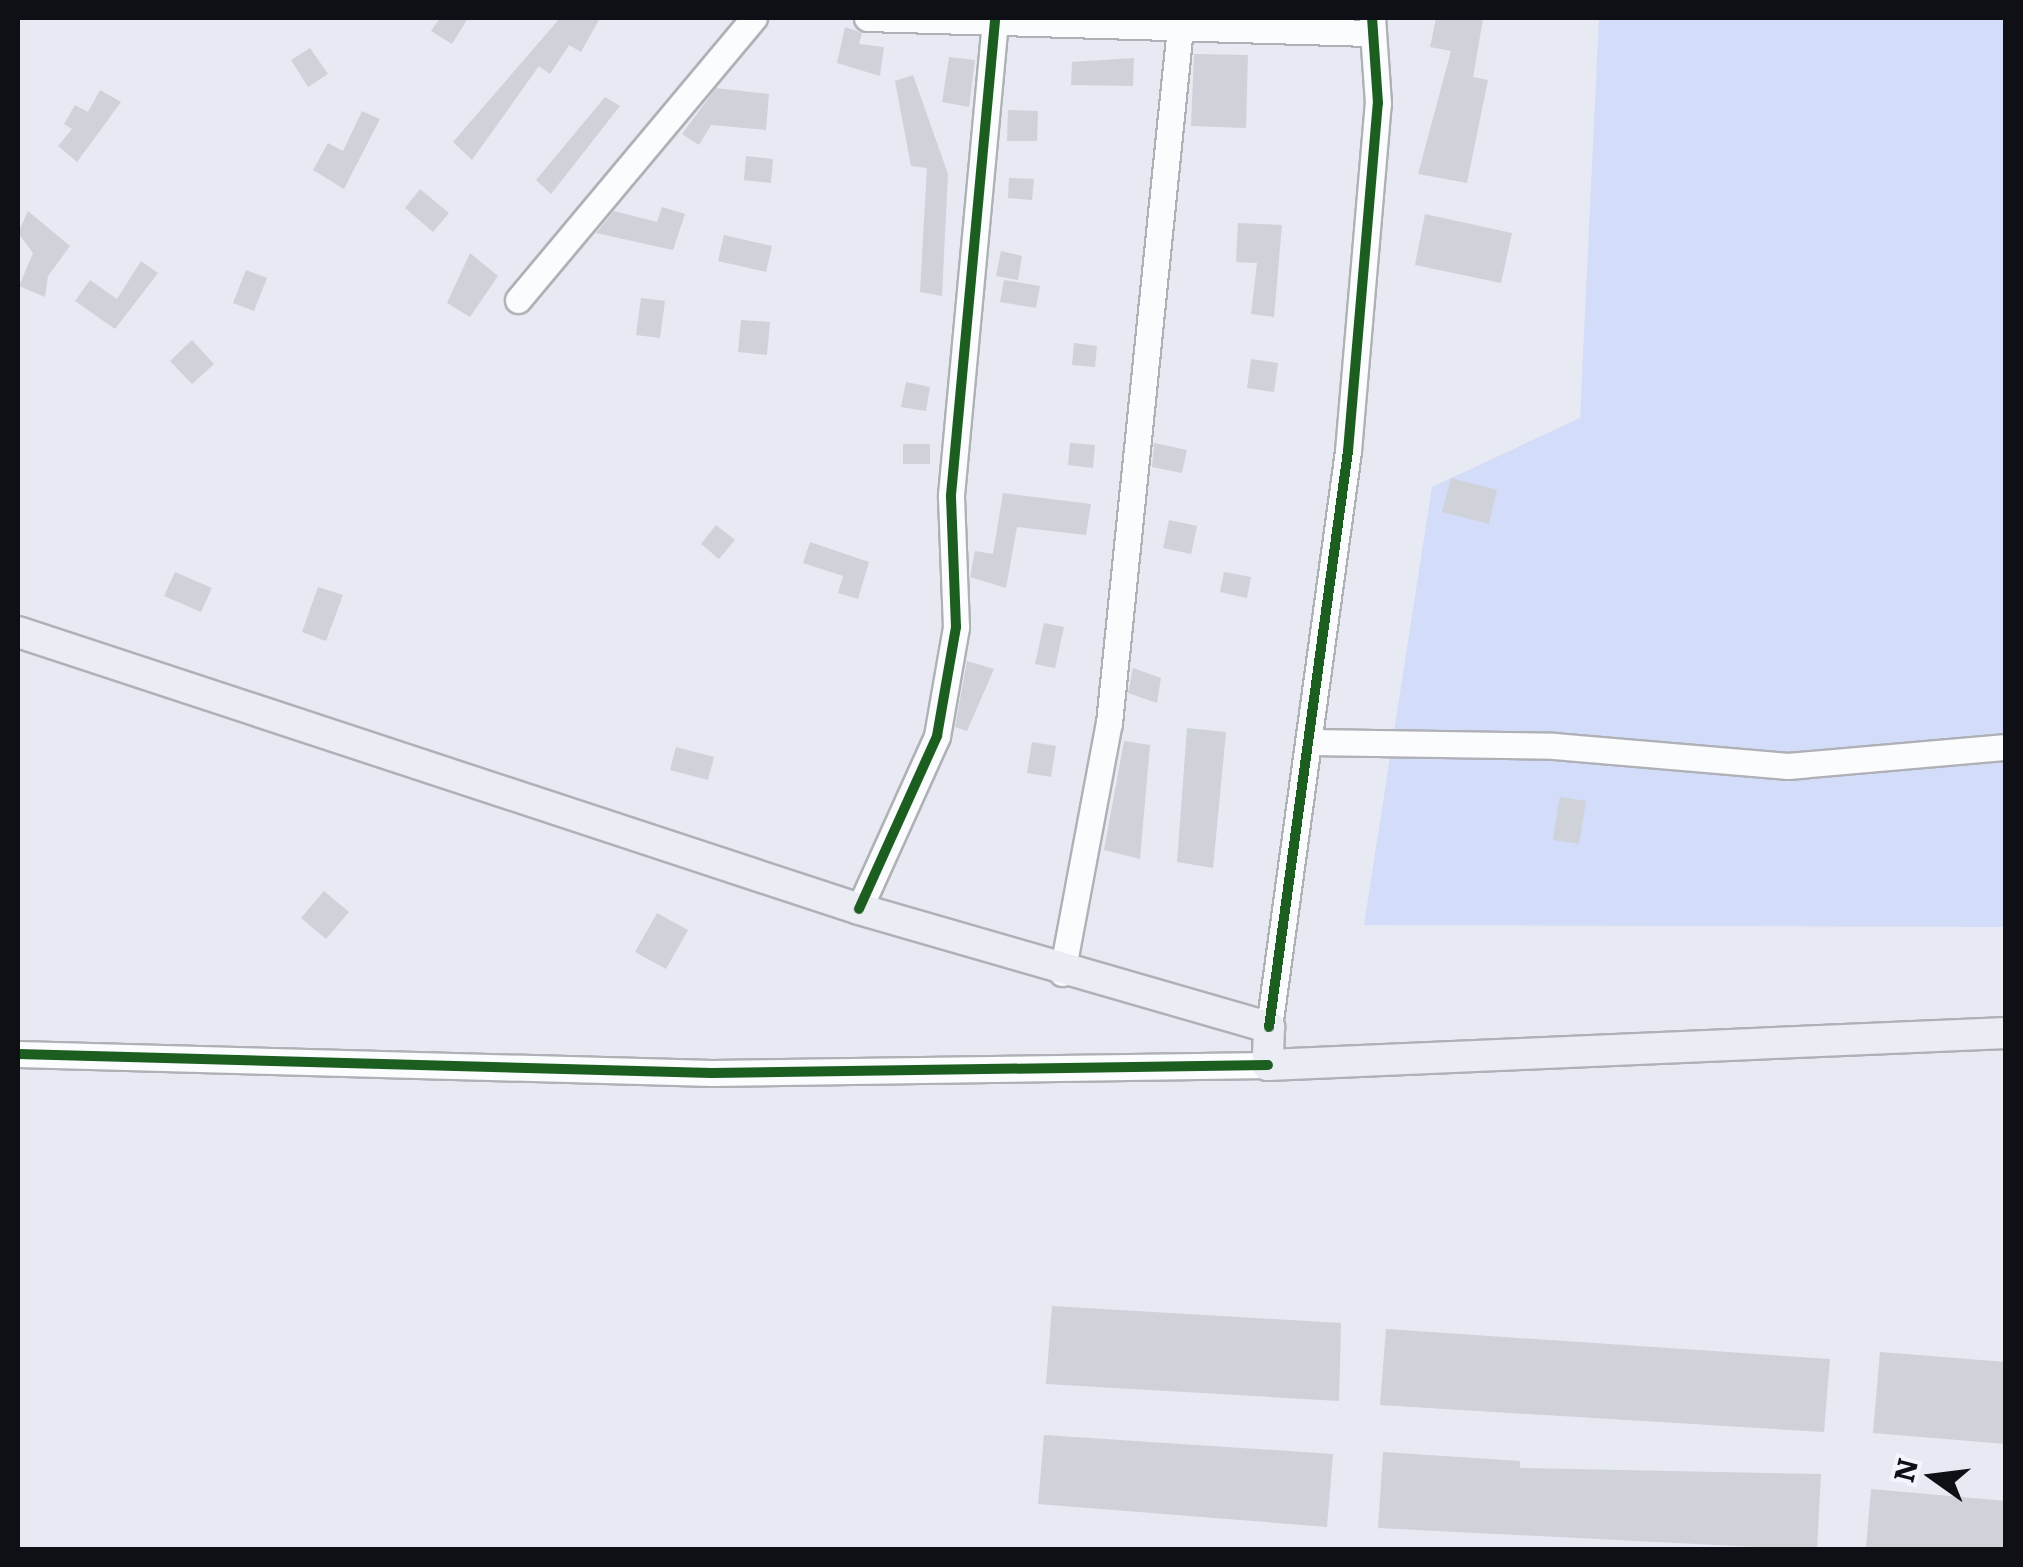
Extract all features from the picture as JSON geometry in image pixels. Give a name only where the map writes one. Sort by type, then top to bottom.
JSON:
[{"type":"main road","points":[[18,632],[1062,973],[1269,1026],[1268,1065],[2006,1033]]},
{"type":"street","points":[[518,300],[754,18]]},
{"type":"street","points":[[866,18],[1370,25],[1378,103],[1311,742],[1269,1026]]},
{"type":"street","points":[[859,909],[937,736],[956,627],[951,495],[994,19]]},
{"type":"street","points":[[1062,973],[1109,723],[1181,22]]},
{"type":"street","points":[[1311,742],[1554,746],[1788,766],[2006,746]]},
{"type":"street","points":[[18,1054],[712,1073],[1268,1065]]},
{"type":"shaded area","points":[[1599,18],[2005,18],[2005,927],[1364,925],[1432,487],[1580,418]]},
{"type":"building","points":[[440,18],[468,18],[452,44],[431,31]]},
{"type":"building","points":[[560,18],[600,18],[581,52],[569,45],[550,74],[539,66],[472,160],[453,142]]},
{"type":"building","points":[[1436,18],[1483,19],[1473,77],[1488,80],[1467,183],[1418,174],[1451,51],[1430,47]]},
{"type":"building","points":[[845,27],[862,33],[859,44],[884,47],[880,76],[837,63]]},
{"type":"building","points":[[310,48],[328,74],[308,87],[291,60]]},
{"type":"building","points":[[1194,54],[1248,55],[1246,128],[1191,126]]},
{"type":"building","points":[[949,57],[975,60],[969,107],[942,102]]},
{"type":"building","points":[[1134,58],[1133,86],[1071,85],[1072,62]]},
{"type":"building","points":[[913,75],[948,174],[942,296],[920,292],[927,168],[911,166],[895,81]]},
{"type":"building","points":[[716,88],[769,94],[766,130],[711,125],[699,145],[682,134]]},
{"type":"building","points":[[100,90],[121,102],[77,162],[58,146],[72,129],[64,124],[75,105],[88,112]]},
{"type":"building","points":[[605,97],[620,106],[551,194],[536,180]]},
{"type":"building","points":[[1008,110],[1038,111],[1037,141],[1007,141]]},
{"type":"building","points":[[362,111],[380,119],[344,189],[313,170],[328,143],[343,151]]},
{"type":"building","points":[[746,156],[773,159],[771,183],[744,180]]},
{"type":"building","points":[[1009,178],[1034,179],[1032,200],[1008,198]]},
{"type":"building","points":[[420,189],[449,213],[433,232],[405,208]]},
{"type":"building","points":[[662,207],[685,214],[673,250],[596,233],[614,211],[657,222]]},
{"type":"building","points":[[28,211],[70,246],[48,276],[45,297],[19,286],[33,253],[18,233]]},
{"type":"building","points":[[1425,214],[1512,233],[1501,283],[1415,265]]},
{"type":"building","points":[[1238,223],[1282,225],[1274,317],[1251,314],[1257,263],[1236,262]]},
{"type":"building","points":[[724,235],[772,246],[766,272],[718,261]]},
{"type":"building","points":[[1001,251],[1022,256],[1018,280],[996,276]]},
{"type":"building","points":[[470,253],[498,276],[470,317],[447,303]]},
{"type":"building","points":[[141,261],[158,273],[115,329],[75,301],[90,280],[117,299]]},
{"type":"building","points":[[246,270],[267,278],[254,311],[233,303]]},
{"type":"building","points":[[1004,280],[1040,286],[1036,308],[1000,302]]},
{"type":"building","points":[[641,298],[665,301],[660,338],[636,335]]},
{"type":"building","points":[[741,320],[770,322],[767,355],[738,352]]},
{"type":"building","points":[[192,340],[214,364],[192,384],[170,361]]},
{"type":"building","points":[[1074,343],[1097,346],[1095,367],[1072,365]]},
{"type":"building","points":[[1251,359],[1278,363],[1274,392],[1247,388]]},
{"type":"building","points":[[906,382],[930,387],[926,411],[901,407]]},
{"type":"building","points":[[1070,443],[1095,445],[1093,468],[1068,465]]},
{"type":"building","points":[[1154,443],[1187,450],[1182,473],[1152,467]]},
{"type":"building","points":[[903,444],[930,444],[930,464],[903,464]]},
{"type":"building","points":[[1451,478],[1497,490],[1489,524],[1442,512]]},
{"type":"building","points":[[1003,493],[1091,504],[1086,535],[1017,527],[1006,588],[970,577],[975,551],[993,554]]},
{"type":"building","points":[[1169,520],[1197,526],[1191,554],[1163,548]]},
{"type":"building","points":[[716,525],[735,540],[719,559],[701,544]]},
{"type":"building","points":[[810,542],[869,562],[858,599],[838,593],[843,576],[803,563]]},
{"type":"building","points":[[175,572],[212,588],[201,612],[164,596]]},
{"type":"building","points":[[1224,572],[1251,577],[1247,598],[1220,592]]},
{"type":"building","points":[[318,587],[343,595],[326,641],[302,632]]},
{"type":"building","points":[[1044,623],[1064,627],[1055,668],[1035,664]]},
{"type":"building","points":[[967,661],[994,669],[967,731],[955,727]]},
{"type":"building","points":[[1133,668],[1161,678],[1157,703],[1128,693]]},
{"type":"building","points":[[1187,728],[1226,732],[1213,868],[1177,862]]},
{"type":"building","points":[[1124,741],[1150,745],[1140,859],[1104,850]]},
{"type":"building","points":[[1032,742],[1056,746],[1051,777],[1027,773]]},
{"type":"building","points":[[676,747],[714,757],[708,780],[670,770]]},
{"type":"building","points":[[1560,797],[1586,801],[1579,844],[1553,840]]},
{"type":"building","points":[[324,891],[349,912],[326,939],[301,918]]},
{"type":"building","points":[[657,913],[688,930],[666,969],[635,952]]},
{"type":"building","points":[[1052,1306],[1341,1323],[1339,1401],[1046,1384]]},
{"type":"building","points":[[1386,1329],[1830,1359],[1824,1432],[1380,1405]]},
{"type":"building","points":[[1880,1352],[2006,1362],[2006,1444],[1873,1433]]},
{"type":"building","points":[[1044,1435],[1333,1454],[1327,1527],[1038,1504]]},
{"type":"building","points":[[1383,1452],[1520,1461],[1520,1468],[1821,1474],[1817,1550],[1378,1528]]},
{"type":"building","points":[[1871,1489],[2006,1501],[2006,1550],[1866,1548]]},
{"type":"cycle path","points":[[859,909],[937,736],[956,627],[951,495],[995,18]]},
{"type":"cycle path","points":[[1269,1027],[1348,451],[1378,103],[1372,18]]},
{"type":"cycle path","points":[[18,1054],[712,1073],[1268,1065]]}]
